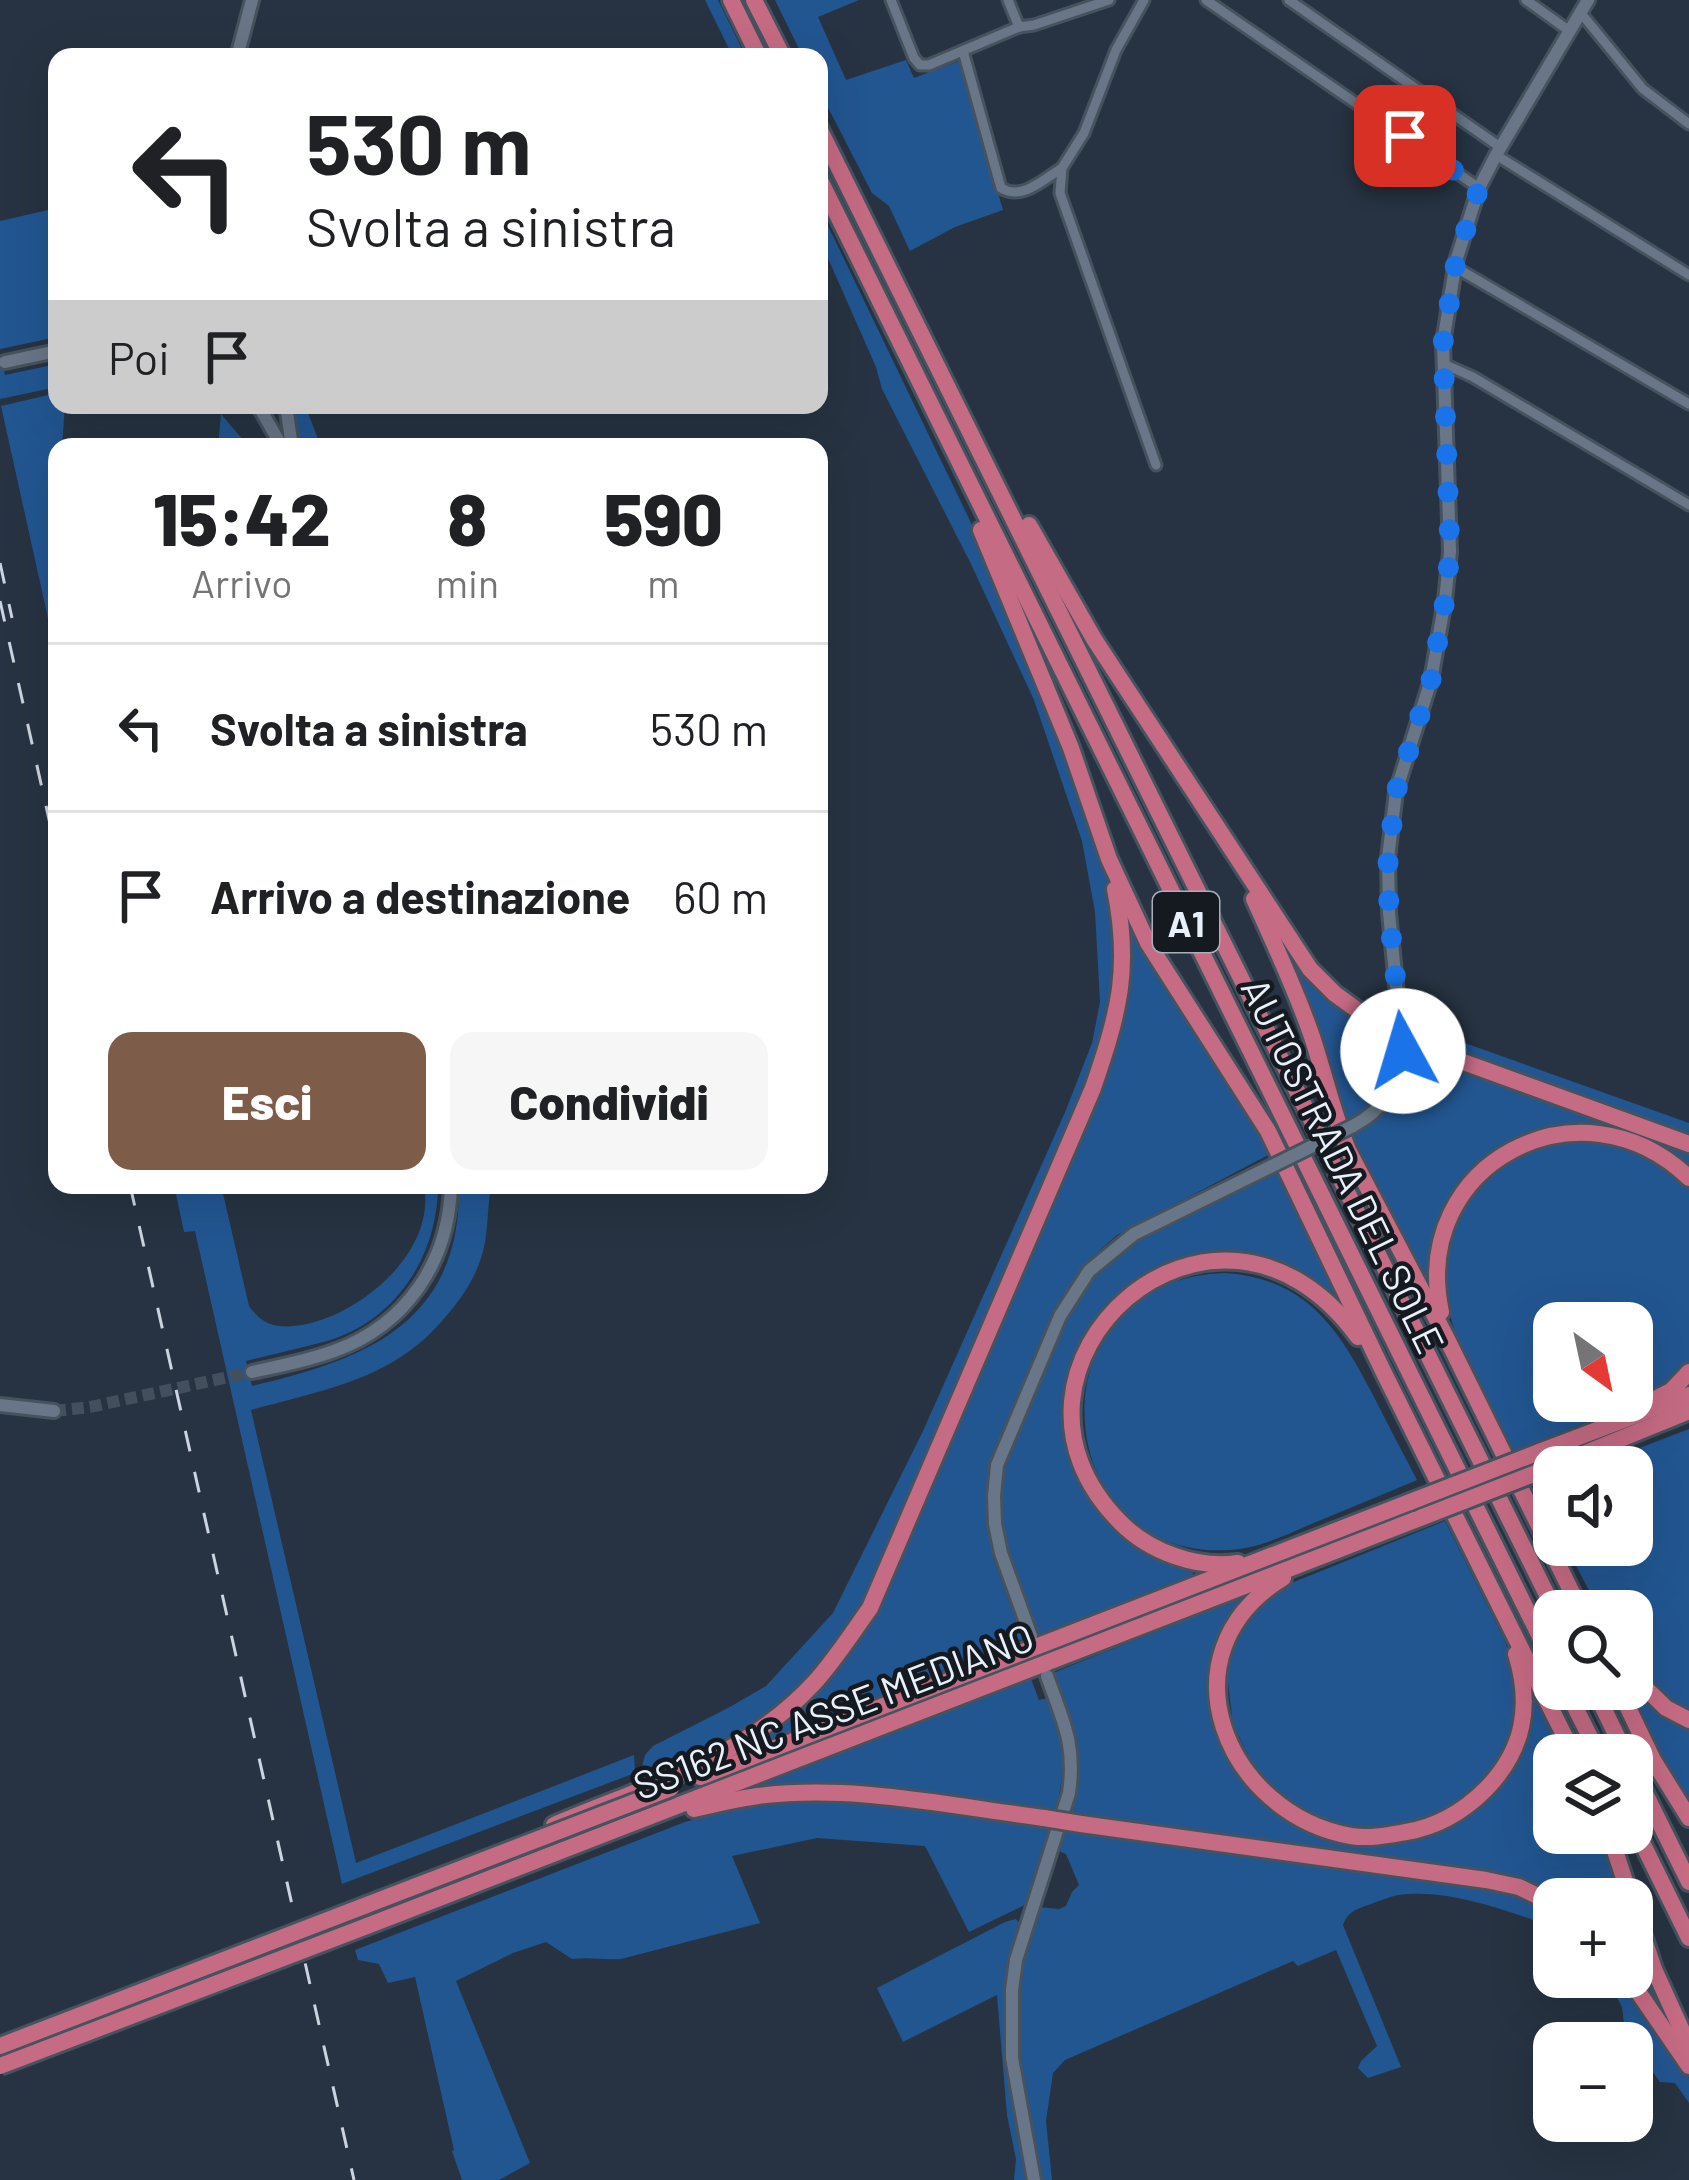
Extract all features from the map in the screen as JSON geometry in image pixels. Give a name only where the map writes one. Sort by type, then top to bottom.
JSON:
[{"type":"highway","points":[[731,0],[755,48]]},
{"type":"highway","points":[[754,0],[778,48]]},
{"type":"highway","name":"AUTOSTRADA DEL SOLE","points":[[828,146],[1545,1590]]},
{"type":"highway","name":"AUTOSTRADA DEL SOLE","points":[[828,196],[1533,1623]]},
{"type":"highway","points":[[878,298],[1003,579],[1071,748],[1109,859],[1148,943],[1268,1131],[1564,1734]]},
{"type":"highway","points":[[946,382],[1094,639],[1310,969],[1335,994],[1411,1042],[1689,1144]]},
{"type":"highway","points":[[1228,845],[1282,959],[1348,1150],[1572,1590]]},
{"type":"highway","points":[[669,1783],[720,1756],[785,1711],[816,1682],[869,1608],[1093,1088],[1114,1027],[1123,975],[1122,925],[1109,859]]},
{"type":"highway","points":[[1446,1336],[1436,1277],[1442,1235],[1459,1199],[1501,1156],[1538,1138],[1577,1131],[1618,1136],[1655,1151],[1689,1178]]},
{"type":"highway","points":[[1263,1558],[1225,1565],[1198,1563],[1155,1548],[1105,1508],[1089,1484],[1076,1448],[1072,1418],[1076,1381],[1088,1346],[1112,1310],[1140,1286],[1179,1268],[1242,1261],[1296,1278],[1322,1295],[1383,1371]]},
{"type":"highway","points":[[1602,1437],[1671,1391],[1689,1372]]},
{"type":"highway","name":"SS162 NC ASSE MEDIANO","points":[[0,2046],[476,1863],[669,1783],[1263,1558],[1415,1510],[1602,1437],[1689,1395]]},
{"type":"highway","points":[[1602,1437],[1689,1415]]},
{"type":"highway","name":"SS162 NC ASSE MEDIANO","points":[[0,2066],[682,1808],[1318,1556],[1415,1510]]},
{"type":"highway","points":[[1318,1556],[1262,1591],[1232,1624],[1218,1659],[1216,1689],[1232,1748],[1253,1779],[1299,1817],[1354,1837],[1415,1831],[1449,1818],[1504,1772],[1519,1741],[1524,1712],[1523,1676],[1502,1607]]},
{"type":"highway","points":[[1653,1695],[1689,1720]]},
{"type":"highway","points":[[1629,1710],[1689,1818]]},
{"type":"highway","points":[[682,1808],[760,1796],[869,1796],[1486,1880],[1533,1894]]},
{"type":"highway","points":[[1653,1809],[1689,1882]]},
{"type":"highway","points":[[1648,1854],[1689,1938]]},
{"type":"highway","points":[[1653,1966],[1689,2046]]},
{"type":"highway","points":[[1642,1998],[1689,2066]]},
{"type":"street","points":[[239,48],[252,0]]},
{"type":"street","points":[[891,0],[914,58],[929,65],[1019,27],[1109,0]]},
{"type":"street","points":[[1008,0],[1019,27]]},
{"type":"street","points":[[963,51],[1001,188],[1022,193],[1062,168],[1084,133],[1116,50],[1144,0]]},
{"type":"street","points":[[1206,0],[1479,188]]},
{"type":"street","points":[[1289,0],[1498,151],[1689,274]]},
{"type":"street","points":[[1526,0],[1568,30]]},
{"type":"street","points":[[1031,1636],[994,1524],[998,1465],[1060,1316],[1089,1271],[1133,1234],[1370,1117],[1396,1082],[1403,1051],[1388,858],[1396,792],[1431,680],[1445,600],[1450,552],[1443,343],[1455,267],[1479,188],[1584,6],[1643,89],[1689,124]]},
{"type":"street","points":[[1062,168],[1060,194],[1156,465]]},
{"type":"street","points":[[1455,267],[1689,404]]},
{"type":"street","points":[[5,362],[48,352]]},
{"type":"street","points":[[1444,364],[1689,506]]},
{"type":"street","points":[[251,1372],[334,1351],[392,1318],[418,1290],[441,1248],[451,1194]]},
{"type":"street","points":[[0,1405],[54,1411]]},
{"type":"street","points":[[1034,2180],[1012,2058],[1012,1990],[1016,1960],[1069,1793],[1072,1766],[1070,1740],[1047,1676]]},
{"type":"shaded area","points":[[705,0],[718,0],[742,48],[729,48]]},
{"type":"shaded area","points":[[775,0],[859,0],[818,17],[846,80],[906,60],[914,78],[959,61],[1003,210],[955,227],[910,251],[889,206],[872,193],[828,107],[828,48],[799,48]]},
{"type":"shaded area","points":[[48,210],[48,339],[0,349],[0,221]]},
{"type":"shaded area","points":[[828,226],[999,581],[1109,859],[1116,935],[1112,1004],[1104,1040],[872,1592],[825,1658],[776,1706],[717,1742],[641,1771],[653,1746],[766,1686],[833,1613],[923,1431],[1066,1110],[1092,1043],[1100,1002],[1095,912],[1082,841],[1034,700],[882,389],[828,258]]},
{"type":"shaded area","points":[[0,356],[5,375],[48,366],[48,389],[0,399]]},
{"type":"shaded area","points":[[48,395],[48,414],[64,414],[63,438],[48,438],[48,618],[1,406]]},
{"type":"shaded area","points":[[221,414],[241,438],[219,438]]},
{"type":"shaded area","points":[[294,414],[308,414],[318,438],[298,438]]},
{"type":"shaded area","points":[[1127,911],[1270,1154],[1117,1235],[1090,1259],[1061,1299],[993,1460],[987,1512],[993,1557],[1023,1639],[761,1743],[868,1621],[905,1549],[1107,1074],[1124,994]]},
{"type":"shaded area","points":[[1294,958],[1340,1005],[1393,1044],[1390,1070],[1381,1090],[1367,1107],[1345,1121],[1289,961]]},
{"type":"shaded area","points":[[1417,1026],[1689,1123],[1689,1136],[1417,1037]]},
{"type":"shaded area","points":[[1416,1050],[1689,1148],[1689,1169],[1658,1147],[1624,1133],[1588,1127],[1552,1129],[1518,1140],[1487,1158],[1461,1184],[1439,1226],[1431,1281],[1425,1284],[1350,1133],[1394,1101]]},
{"type":"shaded area","points":[[1564,1138],[1626,1144],[1679,1175],[1689,1187],[1689,1364],[1653,1394],[1653,1302],[1533,1302],[1533,1422],[1587,1422],[1511,1452],[1467,1364],[1448,1304],[1445,1273],[1450,1242],[1466,1203],[1491,1172],[1517,1154]]},
{"type":"shaded area","points":[[1279,1170],[1338,1297],[1288,1266],[1261,1258],[1215,1256],[1174,1261],[1143,1276],[1116,1297],[1095,1324],[1069,1388],[1072,1456],[1085,1488],[1112,1527],[1140,1548],[1192,1565],[1193,1576],[1038,1635],[1006,1550],[1000,1493],[1012,1443],[1071,1310],[1109,1262],[1147,1234]]},
{"type":"shaded area","points":[[176,1194],[223,1194],[249,1306],[267,1323],[307,1324],[351,1306],[392,1274],[419,1232],[424,1194],[437,1194],[421,1260],[392,1301],[352,1331],[246,1361],[252,1386],[333,1363],[399,1327],[425,1302],[444,1271],[455,1232],[458,1194],[490,1194],[478,1267],[454,1307],[422,1341],[354,1380],[251,1410],[356,1863],[634,1755],[635,1773],[342,1884],[195,1231],[184,1232]]},
{"type":"shaded area","points":[[1225,1273],[1278,1285],[1318,1312],[1348,1350],[1417,1480],[1274,1540],[1230,1550],[1169,1542],[1124,1513],[1096,1469],[1085,1418],[1091,1366],[1117,1320],[1161,1287]]},
{"type":"shaded area","points":[[1689,1429],[1689,1709],[1653,1687],[1653,1590],[1589,1590],[1576,1566],[1653,1566],[1653,1446],[1645,1446]]},
{"type":"shaded area","points":[[1445,1521],[1505,1641],[1515,1672],[1519,1708],[1505,1754],[1474,1793],[1432,1819],[1384,1830],[1335,1825],[1290,1804],[1255,1769],[1233,1724],[1227,1675],[1238,1627],[1274,1590]]},
{"type":"shaded area","points":[[1249,1594],[1214,1648],[1210,1679],[1214,1711],[1280,1812],[1395,1839],[1490,1794],[1533,1694],[1533,1710],[1543,1710],[1555,1734],[1533,1734],[1533,1854],[1608,1854],[1616,1878],[1533,1878],[1533,1894],[1296,1847],[1071,1813],[1074,1742],[1053,1673]]},
{"type":"shaded area","points":[[1031,1679],[1039,1700],[1048,1698],[1060,1741],[1062,1779],[1056,1810],[741,1793],[740,1790]]},
{"type":"shaded area","points":[[1653,1706],[1689,1731],[1689,1807],[1653,1734],[1636,1710],[1653,1710]]},
{"type":"shaded area","points":[[792,1800],[922,1807],[1051,1828],[1027,1904],[969,1932],[925,1846],[817,1838],[732,1856],[760,1923],[621,1959],[572,1959],[546,1942],[456,1981],[530,2163],[499,2180],[462,2180],[415,1977],[388,1983],[379,1964],[358,1960],[355,1950],[685,1822],[741,1806]]},
{"type":"shaded area","points":[[1066,1827],[1498,1888],[1533,1901],[1533,1920],[1478,1902],[1418,1894],[1398,1895],[1357,1909],[1348,1917],[1343,1925],[1401,2067],[1368,2078],[1358,2068],[1377,2046],[1336,1950],[1298,1966],[1293,1961],[1065,2060],[1053,2073],[1046,2121],[1052,2180],[1039,2180],[1018,2054],[1017,1984],[1038,1907],[1066,1906],[1079,1885],[1066,1854],[1059,1851]]},
{"type":"shaded area","points":[[1016,1919],[1020,1924],[1006,1981],[1004,2037],[1027,2180],[1014,2180],[1016,2159],[1007,2115],[997,1995],[903,2042],[877,1988]]},
{"type":"shaded area","points":[[1653,1979],[1669,2021],[1650,1998]]},
{"type":"shaded area","points":[[1617,1998],[1633,1998],[1650,2022],[1624,2022]]},
{"type":"shaded area","points":[[1653,2027],[1689,2078],[1689,2103],[1675,2083],[1660,2082],[1653,2072]]},
{"type":"tunnel","points":[[54,1411],[252,1372]]},
{"type":"railway","points":[[0,563],[12,618]]},
{"type":"railway","points":[[0,601],[48,815]]},
{"type":"railway","points":[[132,1194],[354,2180]]},
{"type":"route","points":[[1403,1051],[1388,858],[1396,792],[1431,680],[1445,600],[1450,552],[1443,343],[1456,261],[1479,188],[1405,136]]}]
